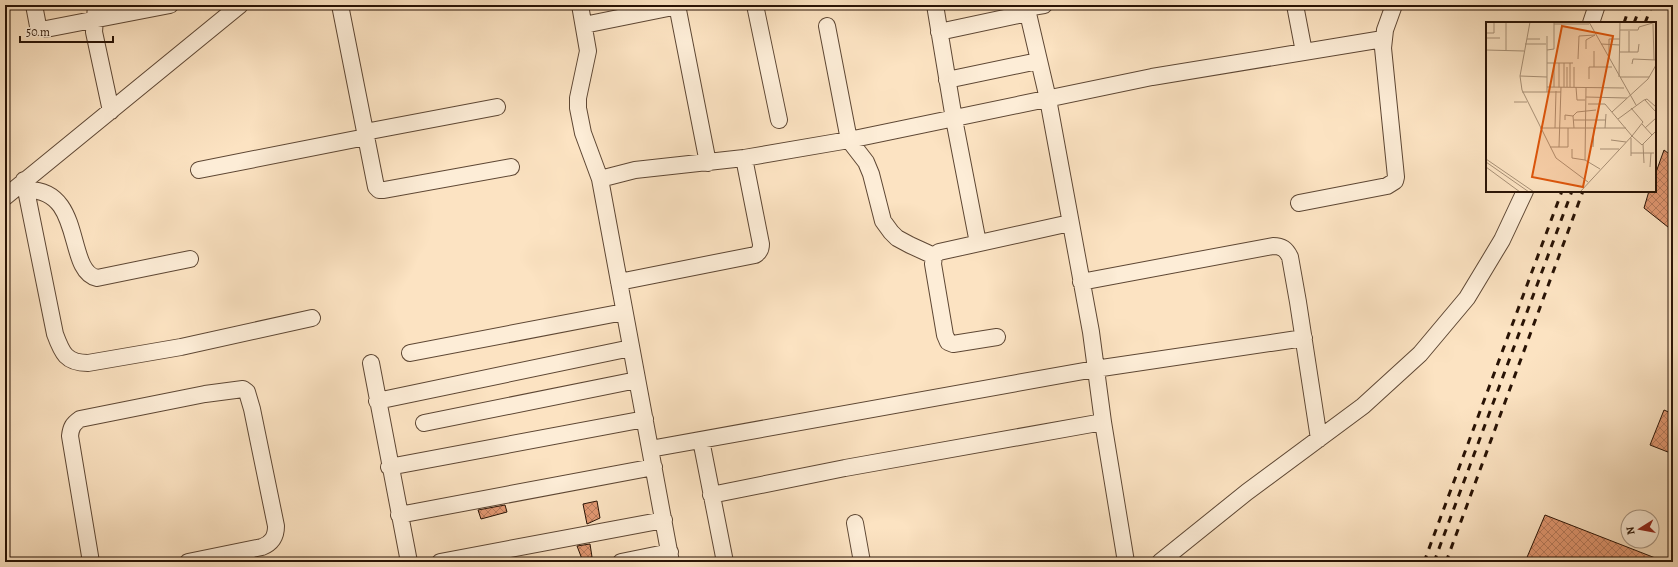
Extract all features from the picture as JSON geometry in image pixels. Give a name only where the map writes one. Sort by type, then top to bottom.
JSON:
[{"type":"street","points":[[34,5],[36,21],[41,28],[46,29],[96,12],[170,5]]},
{"type":"street","points":[[5,197],[25,185],[110,111],[240,5]]},
{"type":"street","points":[[340,5],[374,182],[379,190],[511,167]]},
{"type":"street","points":[[580,5],[588,51],[579,88],[578,108],[584,133],[600,179],[670,557],[621,562]]},
{"type":"street","points":[[755,5],[779,120]]},
{"type":"street","points":[[935,5],[954,119],[978,243]]},
{"type":"street","points":[[939,32],[1044,5]]},
{"type":"street","points":[[1296,5],[1304,52]]},
{"type":"street","points":[[1299,203],[1387,186],[1395,181],[1396,177],[1383,39],[1394,5]]},
{"type":"street","points":[[1591,22],[1597,5]]},
{"type":"street","points":[[584,25],[678,6],[708,163]]},
{"type":"street","points":[[1027,9],[1048,99],[1091,332],[1102,422],[1126,562]]},
{"type":"street","points":[[96,12],[94,32],[110,111]]},
{"type":"street","points":[[827,26],[849,140],[866,162],[871,174],[881,215],[890,232],[910,246],[934,256]]},
{"type":"street","points":[[600,179],[647,168],[708,163],[849,140],[1152,76],[1383,39]]},
{"type":"street","points":[[947,80],[1038,61]]},
{"type":"street","points":[[199,170],[497,107]]},
{"type":"street","points":[[619,282],[755,255],[759,252],[762,244],[744,158]]},
{"type":"street","points":[[25,185],[50,195],[60,205],[70,225],[86,273],[92,277],[96,278],[190,259]]},
{"type":"street","points":[[25,185],[55,334],[59,345],[71,361],[77,363],[88,363],[173,348],[312,318]]},
{"type":"street","points":[[1160,562],[1247,492],[1363,406],[1420,354],[1467,298],[1502,240],[1525,192]]},
{"type":"street","points":[[997,336],[953,344],[948,342],[945,335],[933,264],[934,256],[939,252],[1070,223]]},
{"type":"street","points":[[1081,282],[1278,246],[1288,252],[1304,338],[1319,439]]},
{"type":"street","points":[[410,353],[624,312]]},
{"type":"street","points":[[650,449],[1095,369],[1304,338]]},
{"type":"street","points":[[377,401],[631,348]]},
{"type":"street","points":[[370,364],[389,467],[409,562]]},
{"type":"street","points":[[424,423],[637,380]]},
{"type":"street","points":[[92,562],[70,436],[71,428],[74,423],[80,419],[205,394],[243,389],[247,392],[252,409],[276,526],[276,534],[273,540],[262,547],[188,562]]},
{"type":"street","points":[[389,467],[645,419]]},
{"type":"street","points":[[712,495],[845,468],[1102,422]]},
{"type":"street","points":[[701,440],[725,562]]},
{"type":"street","points":[[399,515],[654,467]]},
{"type":"street","points":[[440,562],[664,520]]},
{"type":"street","points":[[855,523],[862,562]]},
{"type":"building","points":[[1664,150],[1673,157],[1673,231],[1644,208],[1649,192],[1656,192],[1656,172]]},
{"type":"building","points":[[1664,410],[1673,414],[1673,454],[1650,445]]},
{"type":"building","points":[[597,501],[600,518],[587,524],[583,504]]},
{"type":"building","points":[[505,505],[507,512],[481,519],[478,510]]},
{"type":"building","points":[[1545,515],[1620,544],[1620,549],[1632,549],[1663,561],[1663,562],[1525,562]]},
{"type":"building","points":[[590,544],[592,557],[582,559],[577,546]]},
{"type":"railway","points":[[1624,22],[1630,5]]},
{"type":"railway","points":[[1634,22],[1641,5]]},
{"type":"railway","points":[[1645,22],[1652,5]]},
{"type":"railway","points":[[1424,562],[1562,192]]},
{"type":"railway","points":[[1434,562],[1572,192]]},
{"type":"railway","points":[[1446,562],[1583,192]]}]
